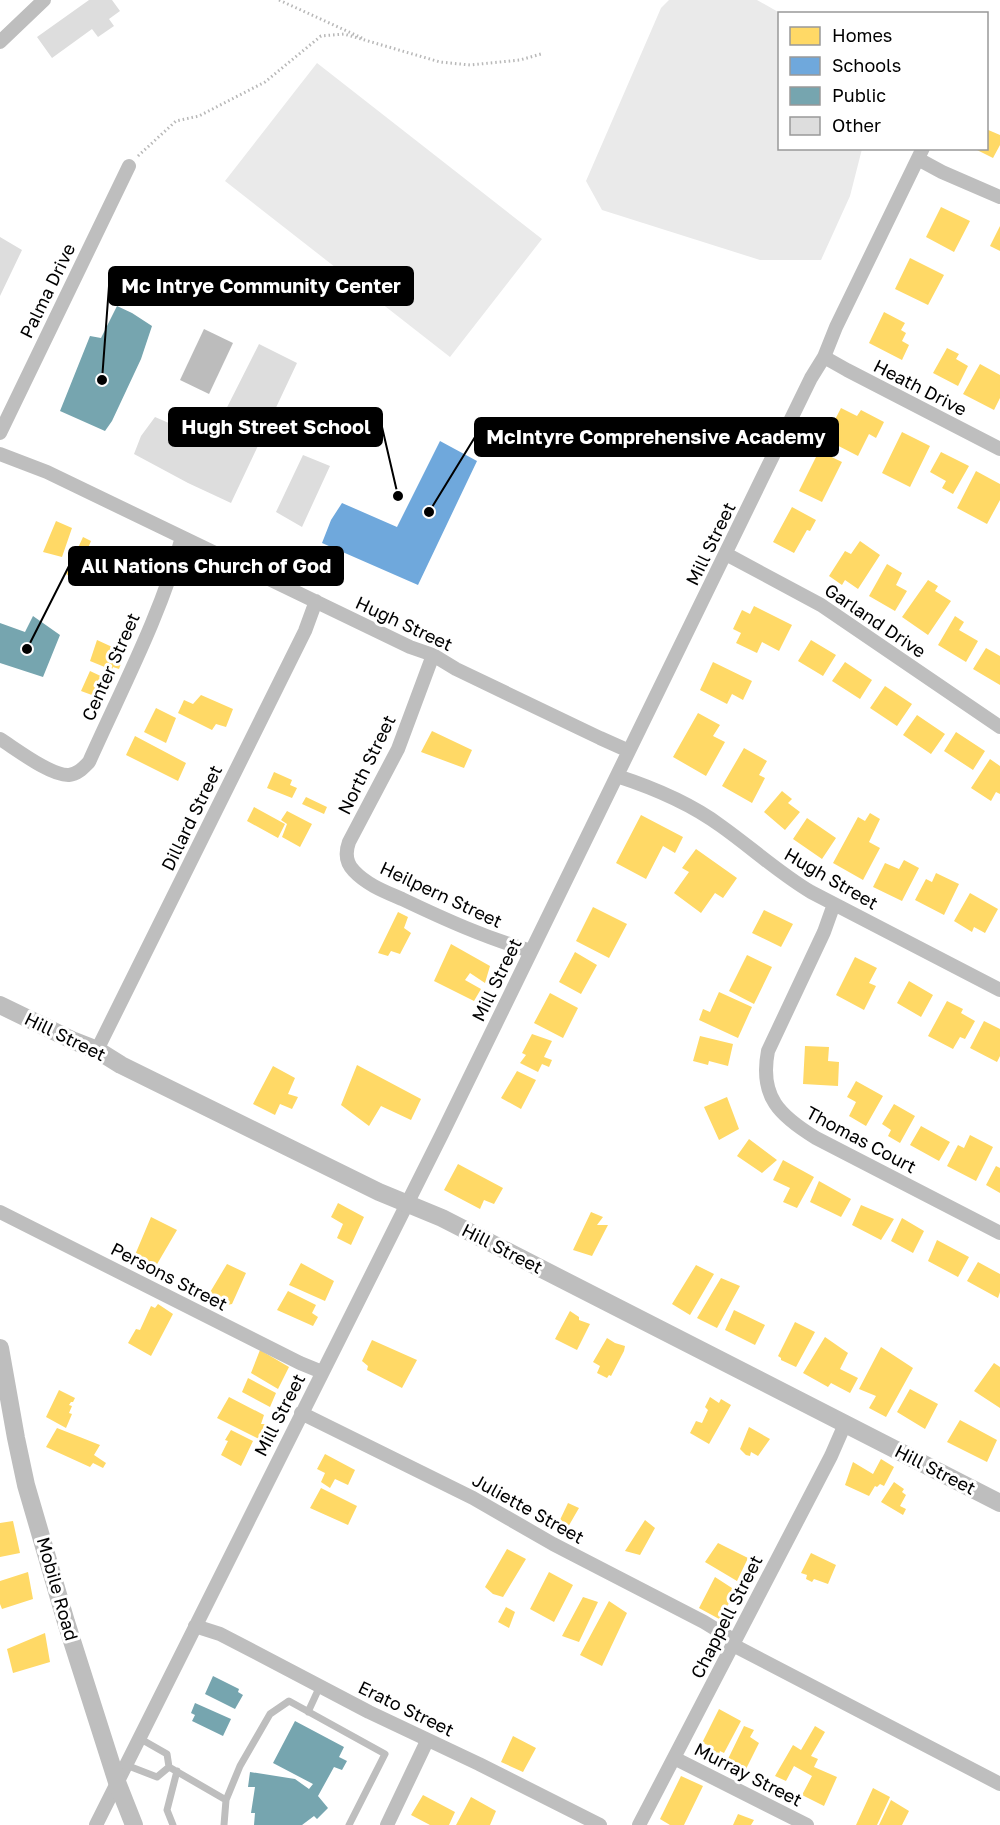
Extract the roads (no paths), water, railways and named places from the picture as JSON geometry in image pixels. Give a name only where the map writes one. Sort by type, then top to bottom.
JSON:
[{"type":"street","points":[[0,42],[44,0]]},
{"type":"street","points":[[921,154],[942,172],[1000,197]]},
{"type":"street","name":"Mill Street","points":[[96,1825],[407,1203],[824,357],[921,154]]},
{"type":"street","name":"Palma Drive","points":[[0,433],[129,166]]},
{"type":"street","name":"Heath Drive","points":[[824,357],[1000,449]]},
{"type":"street","name":"Hugh Street","points":[[0,454],[47,471],[629,750]]},
{"type":"street","name":"Center Street","points":[[0,739],[62,774],[77,773],[88,762],[136,658],[174,566],[182,537]]},
{"type":"street","name":"Garland Drive","points":[[726,554],[821,605],[1000,727]]},
{"type":"street","name":"Dillard Street","points":[[97,1050],[305,631],[316,601]]},
{"type":"street","name":"North Street","points":[[347,857],[349,842],[398,749],[434,655]]},
{"type":"street","name":"Hugh Street","points":[[617,776],[648,786],[694,809],[721,826],[785,876],[1000,990]]},
{"type":"street","name":"Heilpern Street","points":[[347,857],[353,870],[362,879],[382,890],[501,942],[531,951]]},
{"type":"street","name":"Thomas Court","points":[[834,904],[824,932],[768,1051],[765,1062],[767,1081],[776,1106],[794,1125],[816,1138],[1000,1233]]},
{"type":"street","name":"Hill Street","points":[[0,1005],[97,1050],[121,1065],[379,1192],[442,1218],[1000,1503]]},
{"type":"street","name":"Persons Street","points":[[0,1212],[322,1372]]},
{"type":"street","name":"Mobile Road","points":[[0,1348],[26,1485],[66,1622],[117,1782],[134,1825]]},
{"type":"street","name":"Juliette Street","points":[[301,1413],[473,1498],[553,1544],[704,1622],[734,1643],[1000,1784]]},
{"type":"street","name":"Chappell Street","points":[[639,1825],[831,1456],[845,1424]]},
{"type":"street","name":"Erato Street","points":[[195,1626],[220,1634],[427,1741],[479,1764],[600,1825]]},
{"type":"street","points":[[387,1825],[427,1741]]},
{"type":"street","name":"Murray Street","points":[[674,1758],[807,1825]]},
{"type":"lane","points":[[308,1712],[320,1686]]},
{"type":"lane","points":[[224,1825],[226,1800],[240,1766],[270,1714],[289,1701],[385,1754],[349,1825]]},
{"type":"lane","points":[[139,1738],[168,1754],[169,1767]]},
{"type":"lane","points":[[126,1765],[157,1777],[169,1767]]},
{"type":"lane","points":[[169,1767],[226,1800]]},
{"type":"lane","points":[[173,1825],[167,1810],[177,1772]]},
{"type":"place","name":"Mc Intrye Community Center","points":[[102,380]]},
{"type":"place","name":"Hugh Street School","points":[[398,496]]},
{"type":"place","name":"McIntyre Comprehensive Academy","points":[[429,512]]},
{"type":"place","name":"All Nations Church of God","points":[[27,649]]}]
